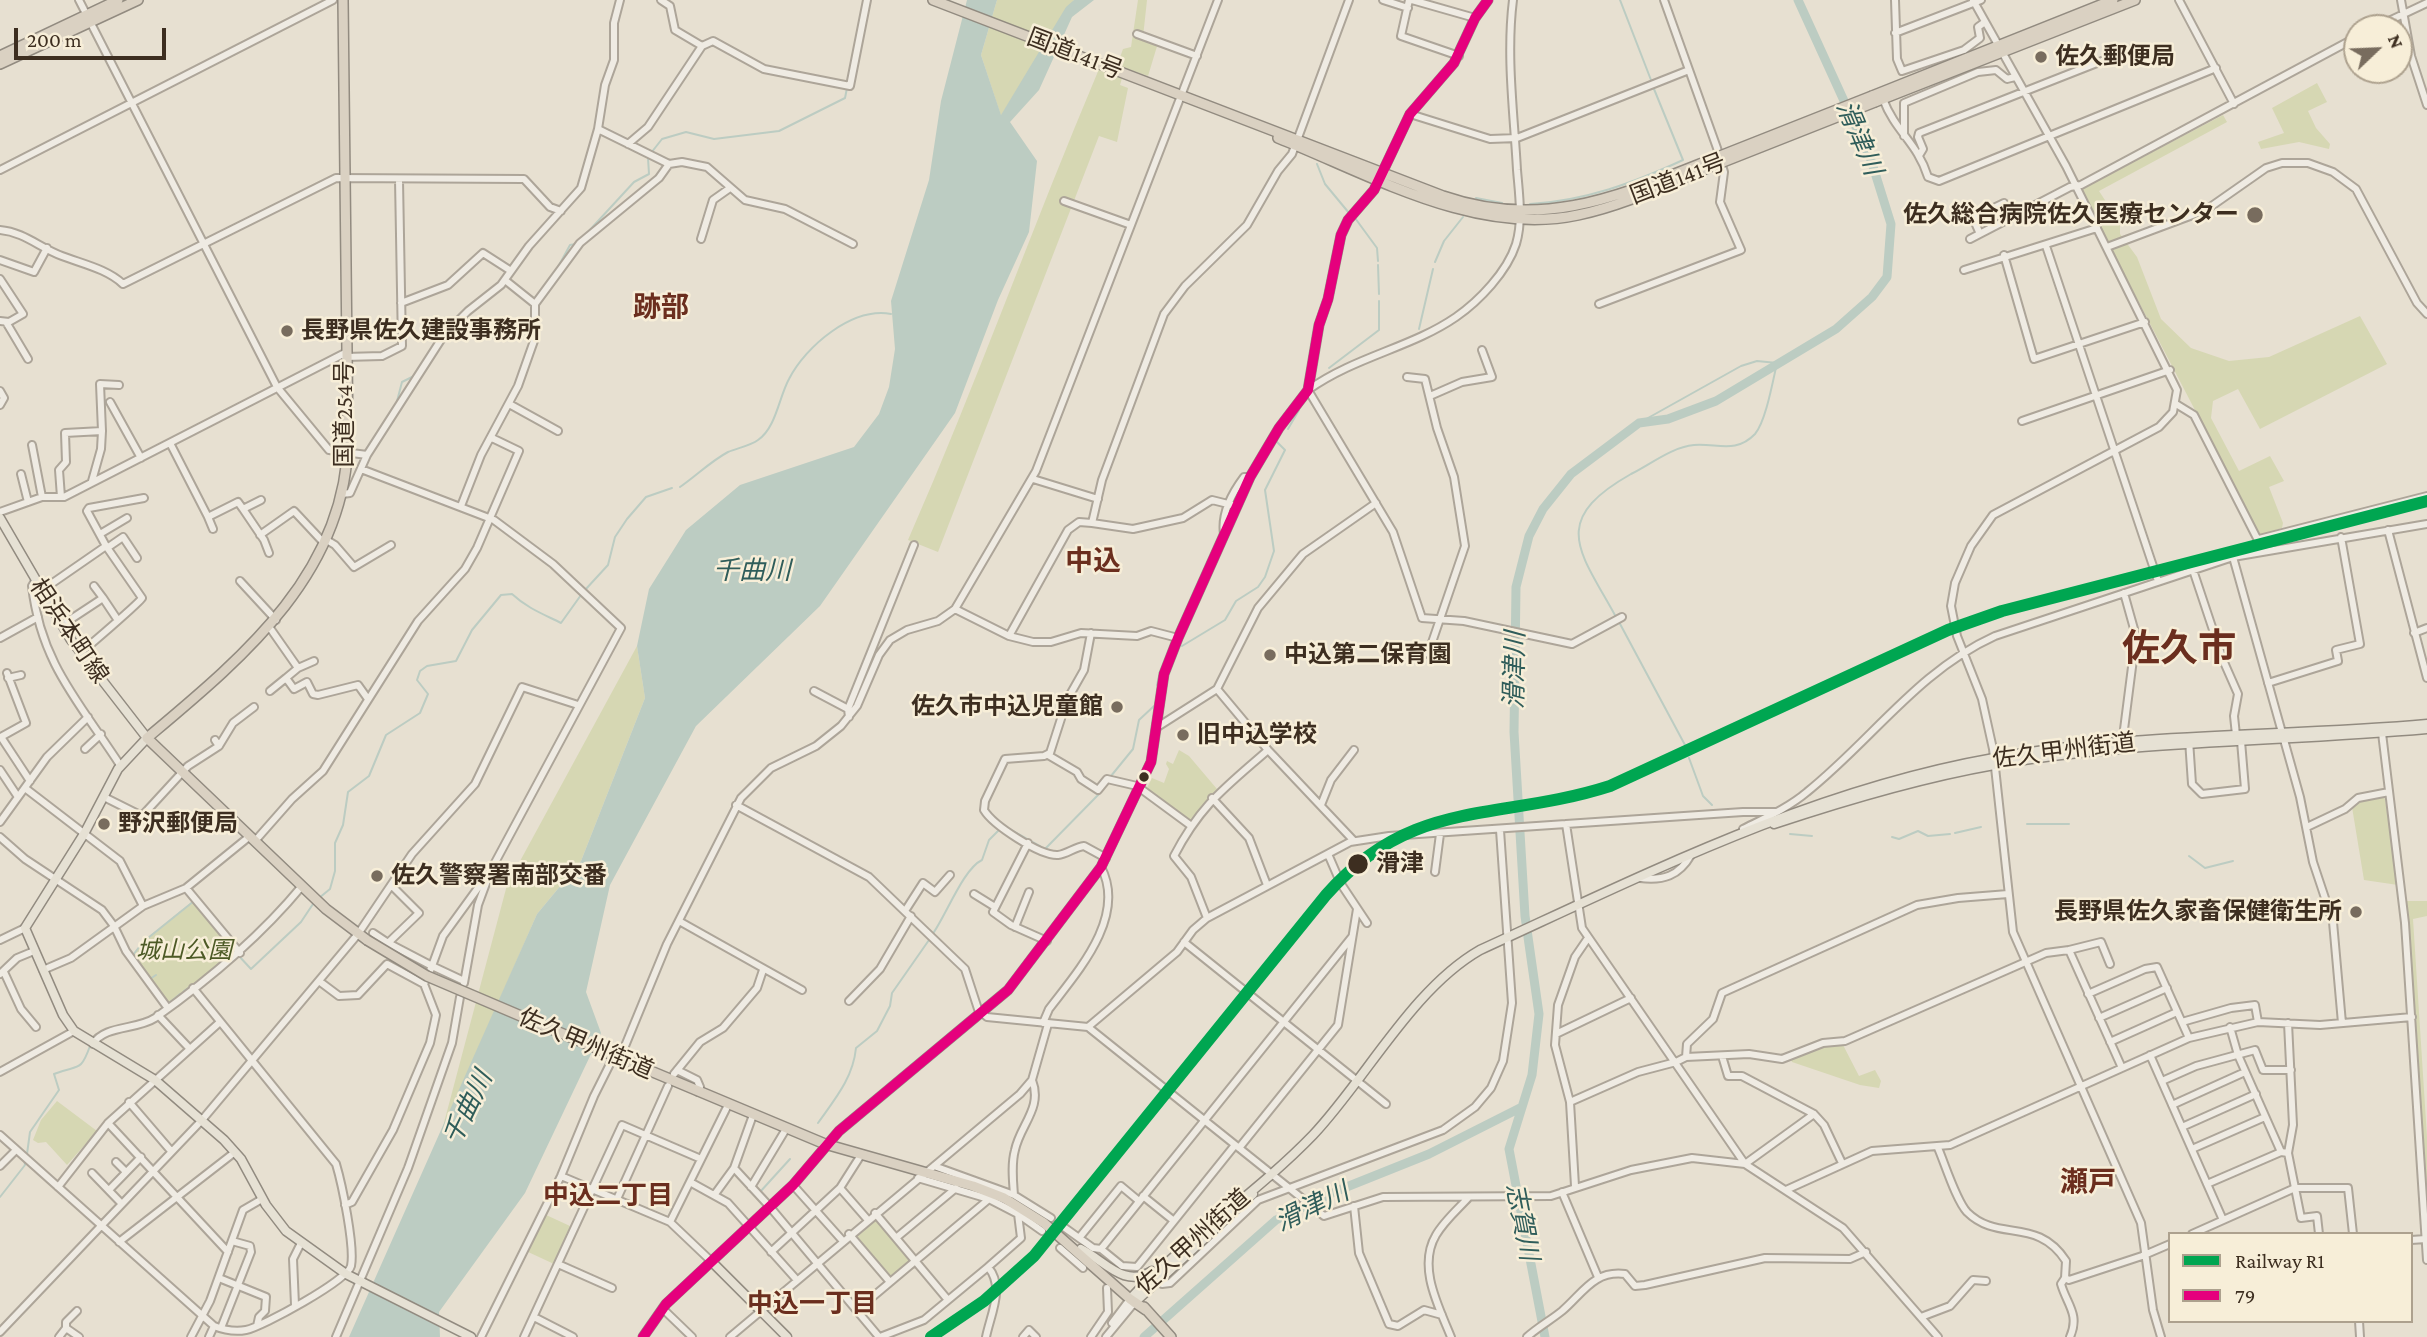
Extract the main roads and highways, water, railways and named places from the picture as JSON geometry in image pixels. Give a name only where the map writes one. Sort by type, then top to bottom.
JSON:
[{"type":"highway","points":[[0,64],[118,0]]},
{"type":"highway","points":[[0,56],[88,18],[138,0]]},
{"type":"highway","name":"国道254号","points":[[147,737],[245,653],[273,624],[324,541],[342,494],[347,454],[344,179],[338,0]]},
{"type":"highway","name":"国道141号","points":[[933,0],[1181,95],[1471,212],[1519,216],[1590,212],[1877,99],[1997,46],[2113,0]]},
{"type":"highway","name":"国道141号","points":[[1997,46],[2135,0]]},
{"type":"highway","name":"国道141号","points":[[1381,176],[1396,178],[1477,206],[1519,216]]},
{"type":"highway","name":"佐久甲州街道","points":[[147,737],[302,886],[366,936],[427,976],[825,1144],[988,1191],[1078,1246],[1134,1299]]},
{"type":"highway","points":[[1134,1299],[1171,1337]]},
{"type":"main road","points":[[643,1337],[663,1309],[793,1185],[825,1144],[1014,984],[1104,862],[1141,788],[1154,755],[1164,674],[1224,534],[1232,505],[1279,428],[1308,390],[1319,325],[1328,299],[1341,234],[1381,176],[1410,114],[1459,56],[1475,18],[1488,0]]},
{"type":"main road","name":"相浜本町線","points":[[0,518],[80,653],[147,737]]},
{"type":"main road","name":"佐久甲州街道","points":[[2283,736],[2427,724]]},
{"type":"main road","name":"佐久甲州街道","points":[[1714,845],[1781,813],[1937,771],[1995,761],[2189,741],[2427,729]]},
{"type":"main road","points":[[147,737],[120,765],[84,834],[25,928],[63,1015],[74,1031],[155,1080],[202,1120],[235,1152],[279,1223],[301,1243],[346,1274],[471,1337]]},
{"type":"main road","name":"佐久甲州街道","points":[[1134,1299],[1174,1254],[1271,1174],[1321,1127],[1447,973],[1470,956],[1714,845],[1770,825],[1995,761]]},
{"type":"main road","name":"佐久甲州街道","points":[[1134,1299],[1262,1186],[1271,1174]]},
{"type":"main road","points":[[1078,1246],[1123,1276],[1133,1278],[1148,1274],[1174,1254]]},
{"type":"main road","points":[[711,1261],[788,1337]]},
{"type":"water","name":"千曲川","points":[[967,0],[997,0],[981,55],[1001,115],[1066,7],[1074,0],[1094,0],[1072,17],[1039,90],[1010,122],[1037,161],[1029,232],[998,300],[955,413],[820,606],[696,726],[610,885],[586,992],[601,1033],[525,1193],[439,1312],[440,1337],[349,1337],[537,914],[581,861],[645,698],[637,646],[649,589],[686,530],[740,485],[854,447],[879,414],[889,387],[895,349],[891,301],[929,180],[941,101]]},
{"type":"waterway","points":[[1620,0],[1651,80]]},
{"type":"waterway","name":"滑津川","points":[[1545,1337],[1509,1149],[1532,1075],[1539,1014],[1525,916],[1514,732],[1516,587],[1529,536],[1543,509],[1571,474],[1639,423],[1668,419],[1716,401],[1836,329],[1872,297],[1887,277],[1891,224],[1871,160],[1798,0]]},
{"type":"waterway","points":[[651,153],[662,139],[686,132],[714,139],[779,131],[845,98],[847,88]]},
{"type":"waterway","points":[[1530,204],[1570,199],[1608,190],[1683,160],[1654,89]]},
{"type":"waterway","points":[[587,233],[634,182],[649,174],[648,158]]},
{"type":"waterway","points":[[1317,164],[1325,184],[1349,213]]},
{"type":"waterway","points":[[1476,198],[1502,203]]},
{"type":"waterway","points":[[1435,262],[1444,241],[1463,217]]},
{"type":"waterway","points":[[1355,218],[1377,248],[1378,261]]},
{"type":"waterway","points":[[558,267],[570,245],[576,244]]},
{"type":"waterway","points":[[1378,265],[1379,294]]},
{"type":"waterway","points":[[1419,329],[1433,269]]},
{"type":"waterway","points":[[525,292],[535,299]]},
{"type":"waterway","points":[[1329,368],[1379,330],[1379,301]]},
{"type":"waterway","points":[[680,487],[728,452],[755,442],[764,435],[773,420],[789,379],[818,342],[846,323],[861,317],[876,313],[891,314]]},
{"type":"waterway","points":[[396,405],[402,382],[414,376],[431,350]]},
{"type":"waterway","points":[[1616,617],[1583,555],[1579,538],[1580,522],[1589,507],[1605,491],[1631,474],[1678,449],[1694,445],[1733,446],[1748,440],[1763,420],[1777,363],[1757,361],[1741,366],[1639,423]]},
{"type":"waterway","points":[[1288,429],[1299,410]]},
{"type":"waterway","points":[[1182,646],[1225,620],[1236,601],[1258,587],[1265,577],[1274,551],[1265,490],[1285,450],[1277,442]]},
{"type":"waterway","points":[[353,478],[359,466]]},
{"type":"waterway","points":[[585,590],[608,565],[615,537],[627,519],[646,497],[672,488]]},
{"type":"waterway","points":[[319,898],[330,889],[335,871],[335,843],[343,825],[348,792],[369,776],[386,735],[420,713],[428,694],[417,680],[420,671],[427,666],[456,661],[472,630],[501,595],[512,594],[529,607],[561,623],[581,595]]},
{"type":"waterway","points":[[1619,622],[1685,745]]},
{"type":"waterway","points":[[1157,685],[1159,676]]},
{"type":"waterway","points":[[1111,776],[1133,749],[1139,720],[1154,706]]},
{"type":"waterway","points":[[1689,758],[1703,796],[1712,805]]},
{"type":"waterway","points":[[1045,849],[1100,793]]},
{"type":"waterway","points":[[2027,824],[2069,824]]},
{"type":"waterway","points":[[1006,827],[1040,846]]},
{"type":"waterway","points":[[1955,833],[1981,827]]},
{"type":"waterway","points":[[932,935],[968,873],[982,860],[989,840],[999,830]]},
{"type":"waterway","points":[[1892,837],[1899,839],[1918,831],[1928,836],[1950,834]]},
{"type":"waterway","points":[[1790,834],[1812,836]]},
{"type":"waterway","points":[[2189,856],[2205,868],[2233,861]]},
{"type":"waterway","points":[[133,955],[143,942],[194,901]]},
{"type":"waterway","points":[[238,955],[251,969],[301,922],[313,904]]},
{"type":"waterway","points":[[818,1123],[847,1079],[856,1048],[877,1031],[890,1006],[892,993],[929,940]]},
{"type":"waterway","points":[[150,979],[156,975]]},
{"type":"waterway","points":[[184,991],[203,978]]},
{"type":"waterway","points":[[168,1004],[180,994]]},
{"type":"waterway","points":[[145,1020],[164,1007]]},
{"type":"waterway","points":[[94,1037],[103,1032]]},
{"type":"waterway","points":[[27,1154],[30,1132],[59,1090],[54,1074],[81,1065],[90,1046]]},
{"type":"waterway","name":"滑津川","points":[[1144,1337],[1276,1220],[1339,1190],[1429,1154],[1520,1108]]},
{"type":"waterway","points":[[0,1197],[25,1165],[24,1158]]},
{"type":"waterway","points":[[760,1192],[790,1159]]},
{"type":"rail line","name":"R1","points":[[931,1337],[984,1301],[1034,1256],[1326,895],[1359,863],[1391,841],[1425,826],[1459,817],[1569,797],[1610,786],[1948,630],[2002,611],[2427,501]]},
{"type":"place","name":"佐久郵便局","points":[[2041,57]]},
{"type":"place","name":"佐久総合病院佐久医療センター","points":[[2255,215]]},
{"type":"place","name":"長野県佐久建設事務所","points":[[287,331]]},
{"type":"place","name":"中込第二保育園","points":[[1270,655]]},
{"type":"place","name":"佐久市中込児童館","points":[[1117,707]]},
{"type":"place","name":"旧中込学校","points":[[1183,735]]},
{"type":"place","name":"野沢郵便局","points":[[104,824]]},
{"type":"place","name":"滑津","points":[[1358,864]]},
{"type":"place","name":"佐久警察署南部交番","points":[[377,876]]},
{"type":"place","name":"長野県佐久家畜保健衛生所","points":[[2356,912]]},
{"type":"district","name":"跡部","points":[[661,307]]},
{"type":"district","name":"中込","points":[[1093,561]]},
{"type":"district","name":"佐久市","points":[[2179,649]]},
{"type":"district","name":"瀬戸","points":[[2088,1182]]},
{"type":"district","name":"中込二丁目","points":[[608,1196]]},
{"type":"district","name":"中込一丁目","points":[[812,1304]]},
{"type":"park label","name":"城山公園","points":[[184,951]]},
{"type":"water label","name":"志賀川","points":[[1522,1222]]}]
